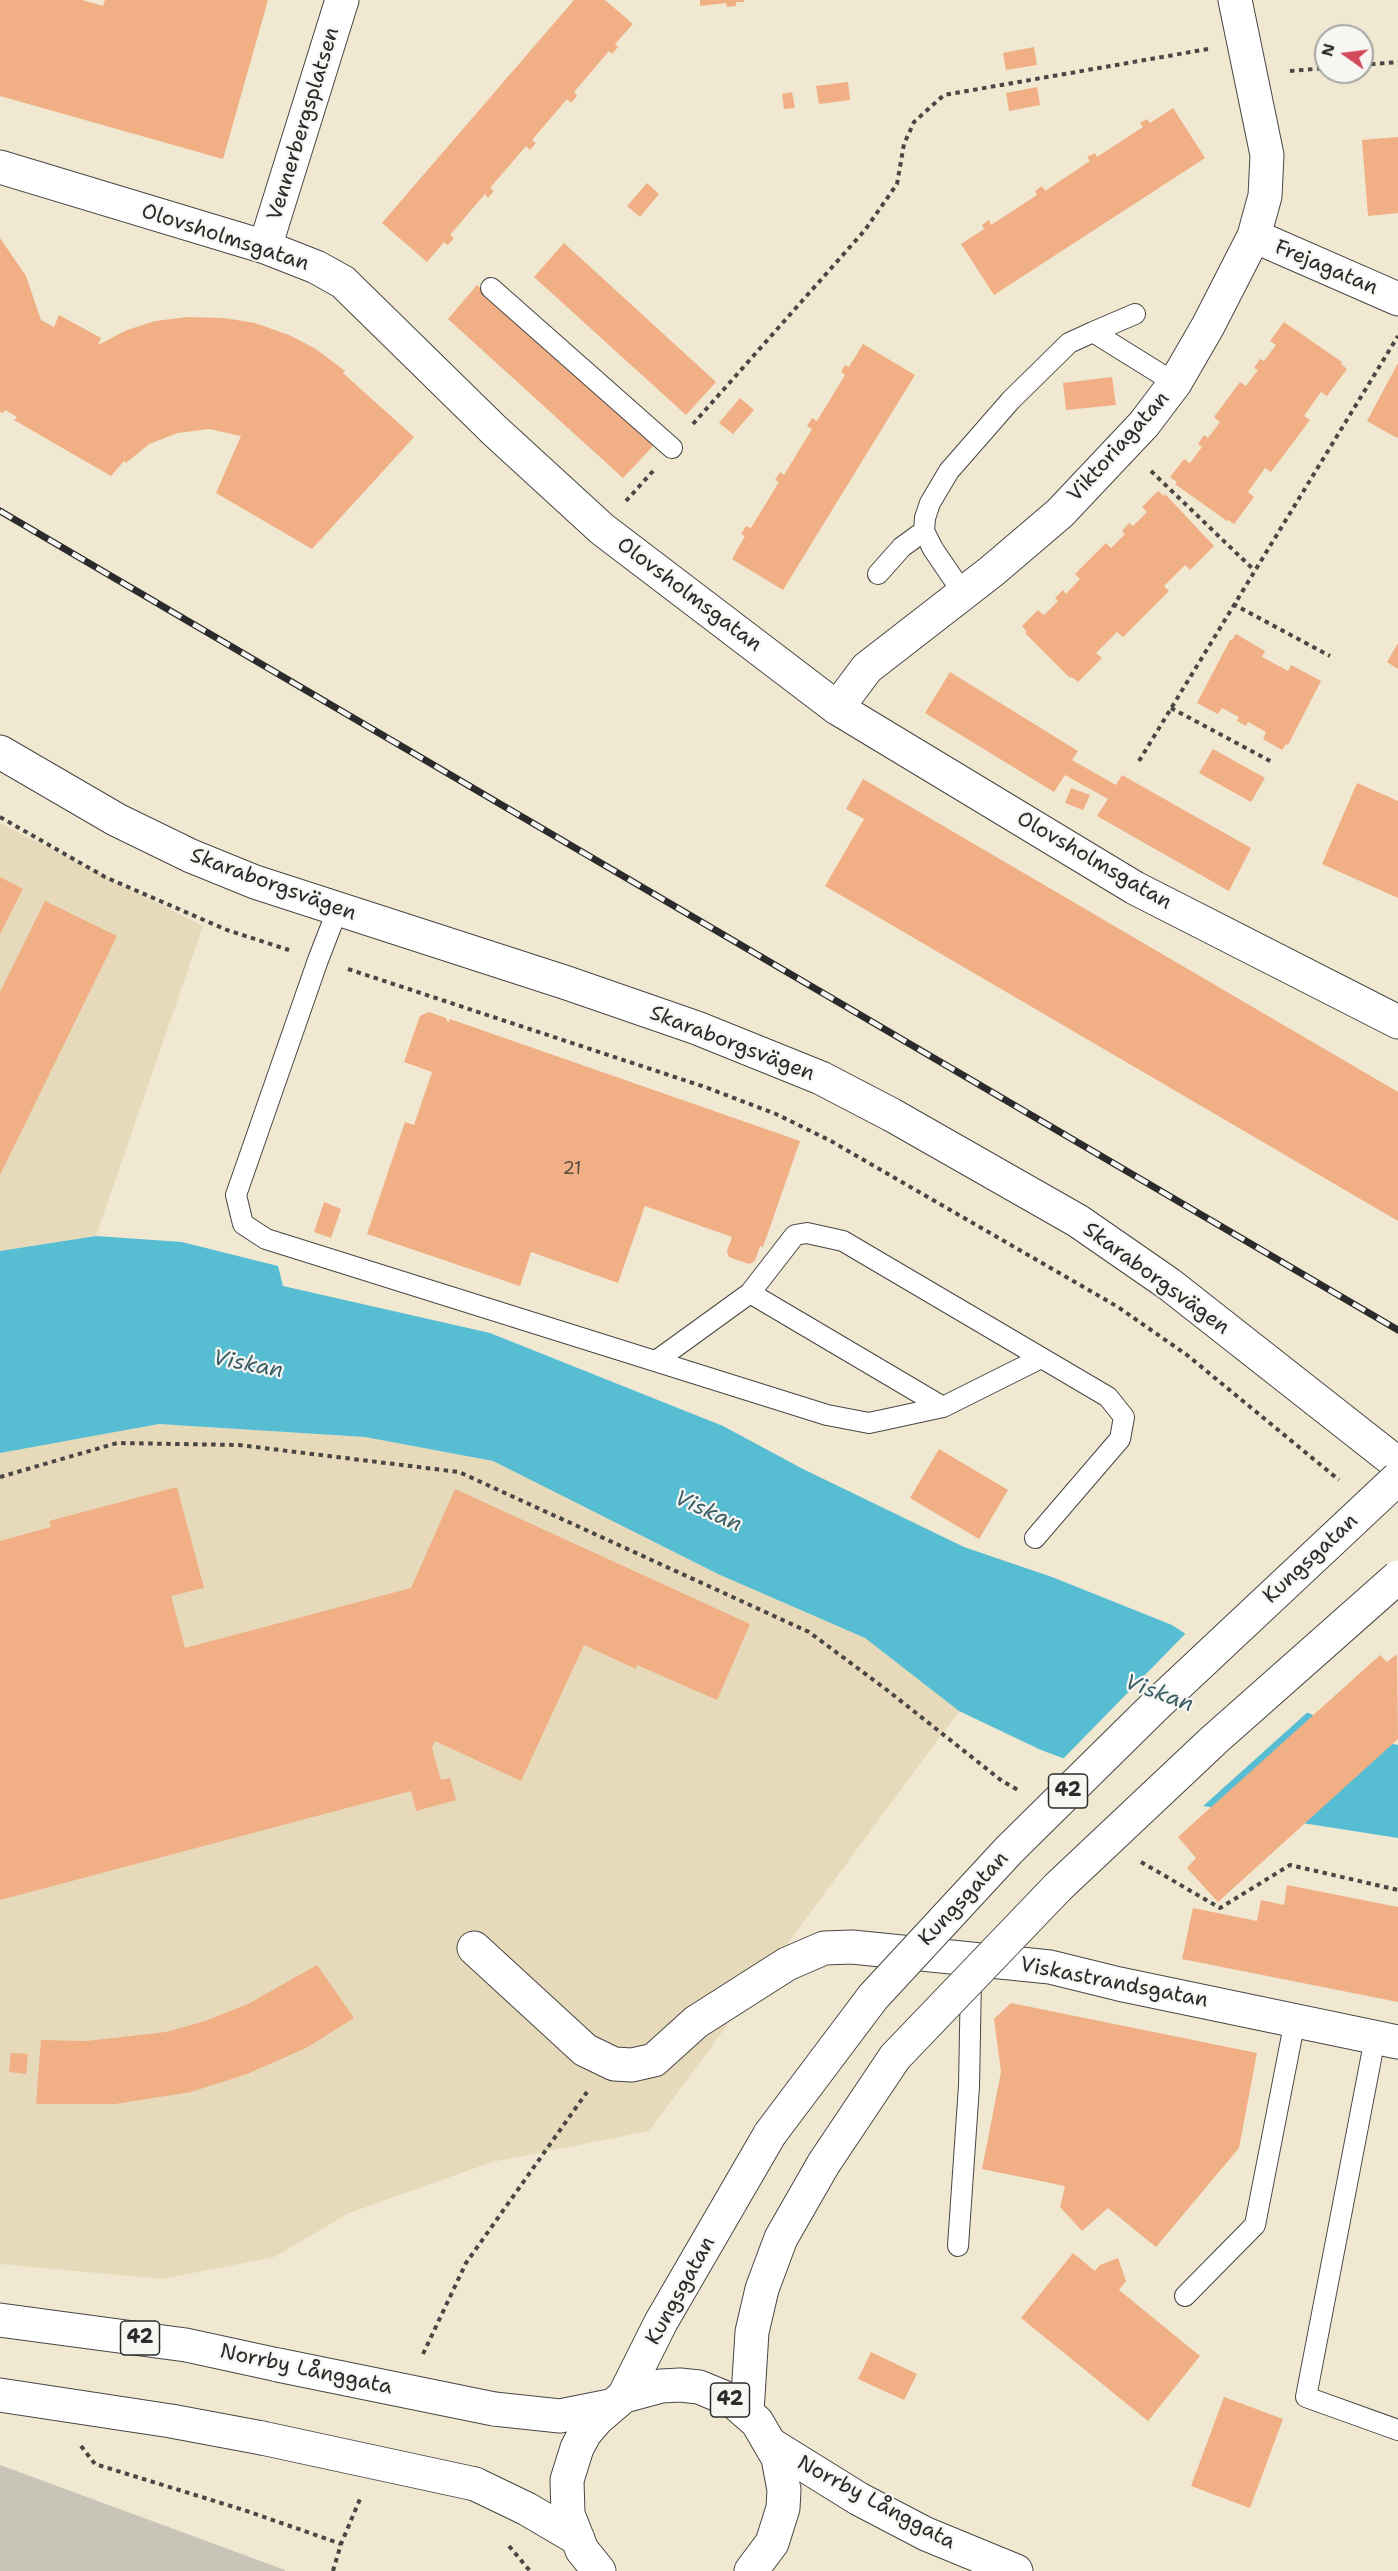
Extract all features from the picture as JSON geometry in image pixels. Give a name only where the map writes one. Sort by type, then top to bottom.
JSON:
[{"type":"street","name":"Vennerbergsplatsen","points":[[265,247],[342,0]]},
{"type":"street","name":"Viktoriagatan","points":[[837,708],[867,668],[1060,513],[1124,445],[1175,383],[1254,236],[1264,196],[1267,155],[1235,0]]},
{"type":"street","name":"Olovsholmsgatan","points":[[0,167],[265,247],[316,267],[343,282],[494,430],[602,529],[837,708],[1135,888],[1398,1022]]},
{"type":"street","name":"Frejagatan","points":[[1254,236],[1398,299]]},
{"type":"street","name":"Skaraborgsvägen","points":[[0,752],[117,820],[191,856],[255,882],[567,983],[697,1028],[821,1078],[892,1115],[1078,1221],[1160,1278],[1398,1464]]},
{"type":"street","name":"Kungsgatan","points":[[617,2401],[770,2134],[873,1997],[1009,1850],[1154,1707],[1398,1478]]},
{"type":"street","name":"42","points":[[747,2412],[752,2332],[762,2289],[781,2238],[824,2163],[895,2056],[1058,1887],[1214,1740],[1398,1577]]},
{"type":"street","name":"Viskastrandsgatan","points":[[474,1948],[585,2050],[614,2064],[632,2065],[654,2060],[696,2022],[787,1964],[824,1948],[852,1947],[1050,1966],[1119,1984],[1386,2040]]},
{"type":"street","name":"Norrby Långgata","points":[[0,2320],[186,2345],[494,2409],[560,2416],[617,2401]]},
{"type":"street","name":"42","points":[[596,2570],[582,2550],[568,2514],[567,2480],[570,2463],[585,2433],[617,2401],[662,2386],[699,2388],[733,2401],[757,2422],[772,2445],[781,2471],[784,2490],[783,2508],[772,2543],[751,2571]]},
{"type":"street","name":"42","points":[[0,2396],[171,2421],[262,2438],[475,2484],[526,2509],[578,2540]]},
{"type":"street","name":"Norrby Långgata","points":[[772,2445],[859,2499],[926,2534],[1016,2571]]},
{"type":"lane","points":[[491,288],[672,448]]},
{"type":"lane","points":[[963,593],[933,549],[924,531],[930,502],[957,462],[1011,400],[1069,343],[1135,314]]},
{"type":"lane","points":[[1093,332],[1175,383]]},
{"type":"lane","points":[[878,574],[902,547],[924,531]]},
{"type":"lane","points":[[337,910],[236,1196],[243,1224],[266,1239],[827,1415],[869,1423],[943,1407],[1041,1358]]},
{"type":"lane","points":[[656,1361],[750,1293],[795,1235],[807,1233],[843,1242],[1108,1397],[1124,1417],[1119,1438],[1035,1538]]},
{"type":"lane","points":[[750,1293],[943,1407]]},
{"type":"lane","points":[[958,2246],[969,2086],[972,1959]]},
{"type":"lane","points":[[1185,2296],[1255,2225],[1295,2020]]},
{"type":"lane","points":[[1386,2040],[1306,2397],[1398,2430]]},
{"type":"path","points":[[602,529],[865,230],[897,184],[904,144],[914,122],[944,95],[1243,43]]},
{"type":"path","points":[[1374,64],[1398,62]]},
{"type":"path","points":[[1139,761],[1398,336]]},
{"type":"path","points":[[1124,445],[1254,570]]},
{"type":"path","points":[[1233,604],[1330,656]]},
{"type":"path","points":[[1171,708],[1272,762]]},
{"type":"path","points":[[0,817],[105,877],[227,930],[705,1087],[776,1114],[813,1132],[1118,1307],[1187,1354],[1345,1485]]},
{"type":"path","points":[[0,1477],[117,1443],[239,1445],[459,1472],[810,1632],[1002,1781],[1022,1792]]},
{"type":"path","points":[[1131,1856],[1220,1908],[1290,1865],[1398,1890]]},
{"type":"path","points":[[419,2363],[466,2263],[587,2093]]},
{"type":"path","points":[[80,2444],[95,2464],[250,2512],[341,2544]]},
{"type":"path","points":[[333,2571],[341,2544],[363,2491]]},
{"type":"shaded area","points":[[0,823],[203,926],[96,1236],[0,1251]]},
{"type":"shaded area","points":[[159,1424],[365,1437],[493,1461],[718,1574],[865,1638],[959,1711],[649,2131],[492,2162],[349,2213],[274,2257],[162,2279],[0,2264],[0,1453]]},
{"type":"shaded area","points":[[0,2465],[285,2570],[285,2571],[0,2571]]},
{"type":"water","name":"Viskan","points":[[96,1236],[182,1242],[278,1266],[283,1286],[490,1333],[723,1426],[803,1469],[964,1547],[1052,1577],[1172,1625],[1301,1710],[1371,1739],[1398,1745],[1398,1838],[1181,1802],[1041,1750],[959,1711],[865,1638],[718,1574],[493,1461],[365,1437],[159,1424],[0,1453],[0,1251]]},
{"type":"pier","points":[[1187,1632],[1310,1710],[1201,1808],[1180,1804],[1061,1761]]},
{"type":"building","points":[[0,0],[82,0],[103,6],[105,0],[268,0],[223,159],[0,96]]},
{"type":"building","points":[[574,0],[605,0],[633,24],[615,44],[618,47],[612,54],[609,51],[574,92],[577,96],[571,103],[567,99],[532,140],[536,143],[530,150],[526,146],[490,188],[494,191],[488,198],[485,194],[450,235],[454,238],[448,245],[444,242],[427,262],[382,223]]},
{"type":"building","points":[[700,0],[744,0],[744,2],[736,2],[736,6],[727,7],[726,3],[700,6]]},
{"type":"building","points":[[1034,47],[1037,65],[1006,70],[1003,53]]},
{"type":"building","points":[[848,82],[850,100],[819,104],[816,86]]},
{"type":"building","points":[[1037,87],[1040,105],[1009,111],[1006,93]]},
{"type":"building","points":[[792,92],[795,108],[784,109],[782,94]]},
{"type":"building","points":[[1173,108],[1205,158],[994,295],[961,244],[984,229],[982,225],[989,220],[991,225],[1037,195],[1035,191],[1042,186],[1045,191],[1090,161],[1087,157],[1095,153],[1097,157],[1143,127],[1140,123],[1147,119],[1150,123]]},
{"type":"building","points":[[1398,137],[1398,213],[1368,216],[1362,140]]},
{"type":"building","points":[[647,183],[659,194],[640,217],[627,206]]},
{"type":"building","points":[[0,238],[26,276],[41,320],[54,327],[59,315],[101,338],[98,345],[127,330],[155,321],[188,317],[224,318],[255,323],[289,335],[316,349],[345,371],[343,373],[414,437],[312,549],[216,493],[241,436],[209,429],[178,433],[149,444],[126,463],[124,461],[111,476],[14,420],[17,417],[5,410],[3,413],[0,412]]},
{"type":"building","points":[[564,243],[716,382],[686,415],[534,277]]},
{"type":"building","points":[[477,285],[654,445],[623,478],[448,319]]},
{"type":"building","points":[[1284,322],[1342,362],[1341,364],[1347,369],[1327,396],[1321,392],[1304,416],[1310,420],[1271,472],[1265,468],[1248,492],[1254,497],[1234,524],[1175,484],[1177,482],[1170,477],[1184,459],[1190,463],[1202,447],[1198,444],[1204,435],[1208,438],[1220,422],[1214,417],[1240,382],[1246,386],[1258,370],[1254,368],[1260,359],[1264,361],[1276,345],[1270,341]]},
{"type":"building","points":[[863,344],[915,375],[783,590],[732,559],[745,536],[741,534],[746,526],[751,528],[779,482],[775,480],[780,472],[784,475],[812,429],[807,426],[812,418],[817,421],[845,375],[841,372],[845,365],[849,367]]},
{"type":"building","points":[[1398,363],[1398,437],[1397,438],[1367,421]]},
{"type":"building","points":[[1112,377],[1116,405],[1066,410],[1063,383]]},
{"type":"building","points":[[740,398],[754,410],[733,434],[719,423]]},
{"type":"building","points":[[1158,491],[1164,496],[1165,494],[1214,546],[1190,570],[1185,565],[1164,586],[1169,591],[1123,637],[1117,632],[1096,653],[1102,658],[1078,682],[1070,678],[1025,633],[1027,632],[1022,626],[1038,610],[1044,615],[1058,601],[1055,598],[1063,590],[1066,594],[1080,579],[1075,574],[1106,543],[1111,548],[1125,534],[1122,531],[1129,523],[1133,526],[1147,512],[1142,507]]},
{"type":"building","points":[[1236,634],[1265,651],[1262,657],[1288,671],[1291,665],[1321,681],[1288,745],[1286,744],[1282,750],[1263,739],[1266,732],[1248,722],[1246,726],[1237,721],[1239,717],[1222,708],[1218,714],[1197,703],[1230,640]]},
{"type":"building","points":[[1398,643],[1398,669],[1387,662]]},
{"type":"building","points":[[950,672],[1078,751],[1072,760],[1116,785],[1122,775],[1251,848],[1229,891],[1097,816],[1108,799],[1065,775],[1054,792],[925,713]]},
{"type":"building","points":[[1213,749],[1265,778],[1251,802],[1199,773]]},
{"type":"building","points":[[863,779],[1398,1092],[1398,1221],[825,886],[864,819],[846,809]]},
{"type":"building","points":[[1357,783],[1398,801],[1398,898],[1322,864]]},
{"type":"building","points":[[1071,788],[1090,795],[1083,810],[1065,803]]},
{"type":"building","points":[[0,877],[23,889],[0,934]]},
{"type":"building","points":[[45,901],[117,936],[0,1175],[0,992]]},
{"type":"building","points":[[429,1012],[446,1018],[448,1023],[450,1019],[800,1141],[763,1247],[760,1246],[755,1261],[749,1264],[729,1257],[727,1251],[732,1237],[645,1206],[618,1283],[531,1252],[520,1286],[367,1234],[405,1122],[414,1125],[432,1072],[404,1062],[420,1016]]},
{"type":"building","points":[[324,1202],[341,1209],[331,1238],[314,1232]]},
{"type":"building","points":[[939,1449],[1008,1490],[979,1539],[910,1498]]},
{"type":"building","points":[[177,1487],[204,1588],[171,1596],[185,1648],[411,1588],[455,1489],[750,1624],[717,1700],[637,1665],[636,1669],[584,1645],[521,1781],[435,1741],[432,1748],[441,1780],[450,1778],[456,1800],[416,1811],[411,1791],[0,1900],[0,1541],[51,1527],[49,1521]]},
{"type":"building","points":[[1397,1654],[1398,1739],[1218,1902],[1187,1868],[1196,1858],[1178,1837],[1380,1655],[1387,1662]]},
{"type":"building","points":[[1287,1885],[1398,1907],[1398,2002],[1182,1959],[1193,1908],[1257,1921],[1261,1900],[1284,1905]]},
{"type":"building","points":[[317,1965],[354,2018],[306,2048],[247,2074],[191,2092],[115,2104],[36,2104],[41,2040],[86,2041],[166,2032],[205,2021],[248,2004]]},
{"type":"building","points":[[1011,2003],[1257,2053],[1239,2148],[1156,2247],[1108,2208],[1082,2231],[1060,2207],[1065,2186],[982,2169],[1001,2072],[994,2019]]},
{"type":"building","points":[[11,2053],[28,2054],[26,2074],[9,2072]]},
{"type":"building","points":[[1073,2253],[1095,2271],[1100,2265],[1118,2258],[1126,2281],[1119,2290],[1200,2356],[1148,2421],[1021,2318]]},
{"type":"building","points":[[871,2352],[917,2374],[904,2400],[858,2379]]},
{"type":"building","points":[[1224,2397],[1283,2419],[1250,2508],[1191,2486]]},
{"type":"railway","points":[[0,511],[1398,1330]]}]
